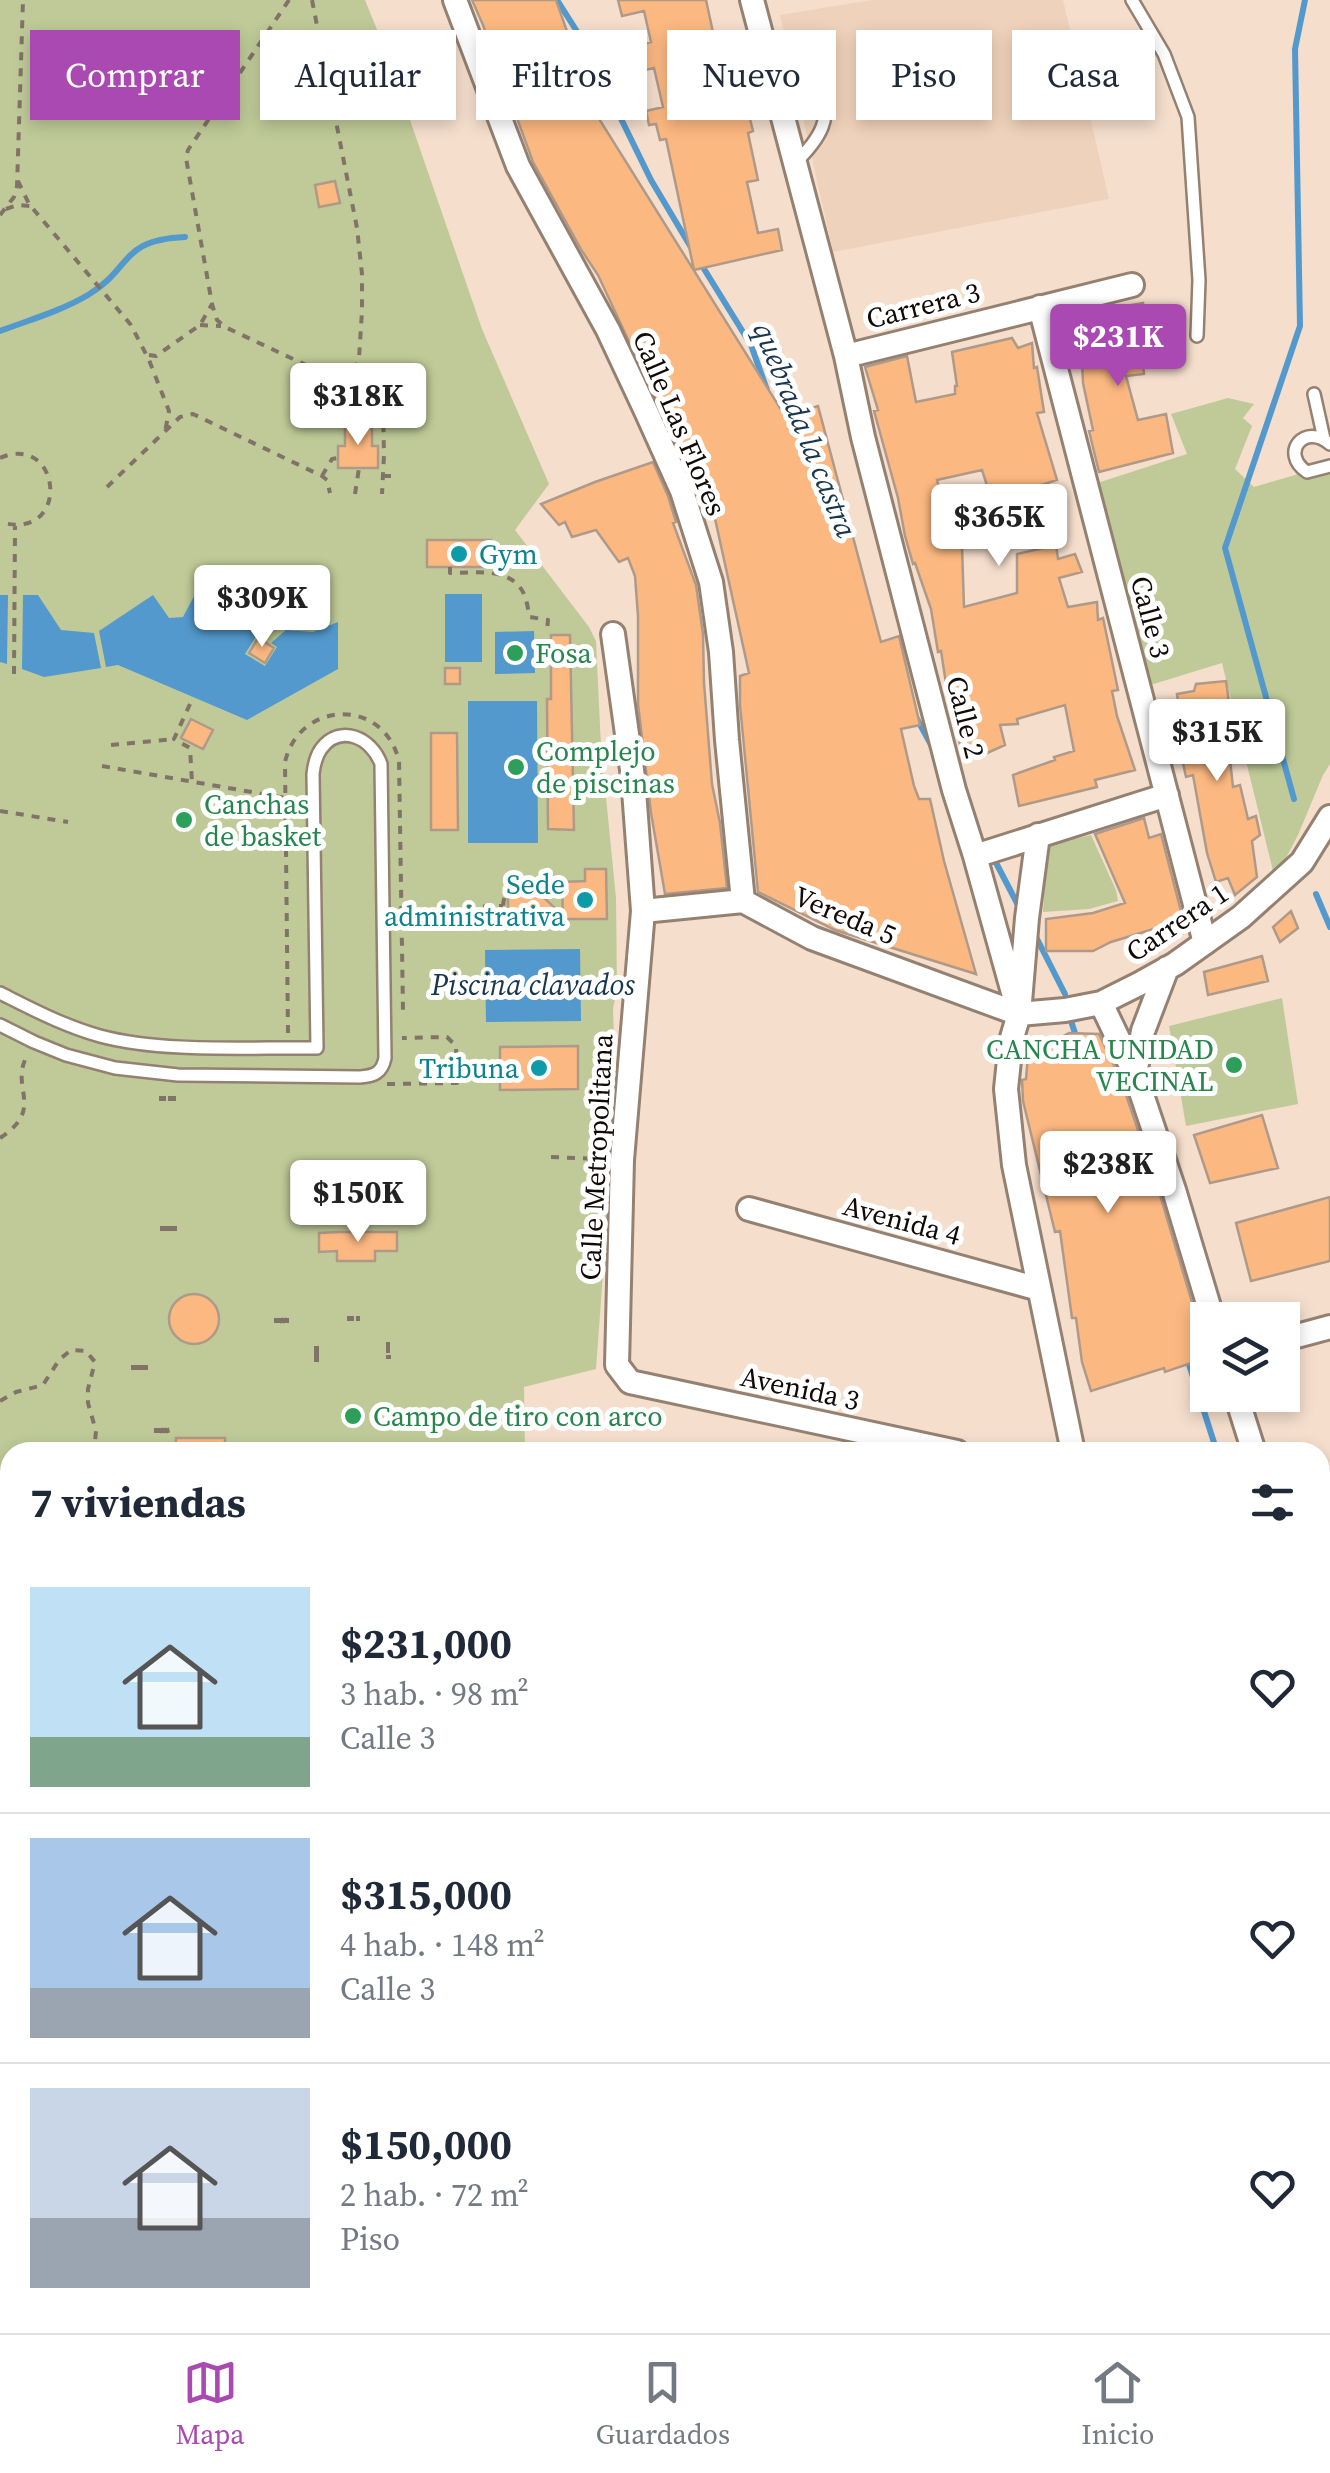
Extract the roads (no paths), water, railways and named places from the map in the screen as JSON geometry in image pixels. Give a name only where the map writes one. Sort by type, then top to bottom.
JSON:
[{"type":"street","name":"Calle Las Flores","points":[[455,0],[518,166],[608,330],[668,459],[711,582],[743,901]]},
{"type":"street","name":"Calle 2","points":[[752,0],[760,30]]},
{"type":"street","name":"Calle 2","points":[[782,120],[846,356],[936,723],[1020,1014],[1010,1041],[1006,1089],[1014,1165],[1072,1442]]},
{"type":"street","name":"Carrera 3","points":[[846,356],[1132,285]]},
{"type":"street","name":"Calle 3","points":[[1040,306],[1205,943]]},
{"type":"street","name":"Calle Metropolitana","points":[[612,634],[634,777],[643,911],[622,1160],[616,1346],[617,1364],[630,1382]]},
{"type":"street","points":[[975,856],[1167,795]]},
{"type":"street","name":"Carrera 1","points":[[1020,1014],[1101,1003],[1168,968],[1241,917],[1289,875],[1302,862],[1330,817]]},
{"type":"street","points":[[1020,1014],[1038,835]]},
{"type":"street","points":[[643,911],[743,901]]},
{"type":"street","name":"Vereda 5","points":[[743,901],[812,938],[1020,1014]]},
{"type":"street","points":[[1135,1074],[1143,1030],[1168,968]]},
{"type":"street","points":[[1101,1003],[1135,1074],[1208,1302]]},
{"type":"street","name":"Avenida 4","points":[[749,1209],[1039,1289]]},
{"type":"street","points":[[1300,1335],[1330,1327]]},
{"type":"street","name":"Avenida 3","points":[[630,1382],[910,1442]]},
{"type":"street","points":[[1241,1412],[1251,1442]]},
{"type":"lane","points":[[1132,0],[1164,54],[1188,117],[1199,280],[1196,336]]},
{"type":"lane","points":[[794,164],[814,145],[822,120]]},
{"type":"lane","points":[[1314,394],[1327,441]]},
{"type":"lane","points":[[1327,441],[1314,435],[1302,439],[1294,458],[1307,472],[1330,466]]},
{"type":"lane","points":[[0,993],[45,1016],[120,1040],[179,1046],[317,1048],[312,774],[320,750],[338,738],[360,738],[377,751],[382,764],[385,1058],[379,1072],[360,1077],[145,1072],[92,1064],[0,1025]]},
{"type":"water","points":[[233,582],[270,627],[264,639],[257,635],[245,654],[265,666],[277,647],[271,643],[286,630],[313,632],[338,622],[338,669],[247,720],[118,665],[106,667],[99,631],[153,595],[169,618],[183,617],[201,583]]},
{"type":"water","points":[[445,594],[482,594],[482,662],[445,662]]},
{"type":"water","points":[[0,595],[8,595],[7,664],[0,662]]},
{"type":"water","points":[[23,595],[38,595],[61,630],[94,633],[101,668],[44,677],[22,669]]},
{"type":"water","name":"Fosa","points":[[534,631],[535,673],[495,674],[495,632]]},
{"type":"water","points":[[468,701],[537,701],[538,843],[468,843]]},
{"type":"water","name":"Piscina clavados","points":[[580,949],[581,1021],[486,1022],[485,950]]},
{"type":"waterway","name":"quebrada la castra","points":[[557,0],[583,41],[651,180],[692,249]]},
{"type":"waterway","points":[[1294,799],[1225,548],[1300,326],[1295,49],[1305,0]]},
{"type":"waterway","points":[[0,331],[88,295],[148,244],[185,237]]},
{"type":"waterway","name":"quebrada la castra","points":[[701,264],[751,345],[767,390]]},
{"type":"waterway","name":"quebrada la castra","points":[[917,719],[935,752]]},
{"type":"waterway","name":"quebrada la castra","points":[[992,855],[1019,907]]},
{"type":"waterway","points":[[1316,894],[1330,927]]},
{"type":"waterway","name":"quebrada la castra","points":[[1033,931],[1065,994]]},
{"type":"waterway","name":"quebrada la castra","points":[[1071,1021],[1077,1039]]},
{"type":"waterway","name":"quebrada la castra","points":[[1187,1358],[1214,1442]]},
{"type":"place","name":"Gym","points":[[459,554]]},
{"type":"place","name":"Fosa","points":[[515,653]]},
{"type":"place","name":"Complejo de piscinas","points":[[516,767]]},
{"type":"place","name":"Canchas de basket","points":[[184,820]]},
{"type":"place","name":"Sede administrativa","points":[[585,900]]},
{"type":"place","name":"CANCHA UNIDAD VECINAL","points":[[1234,1065]]},
{"type":"place","name":"Tribuna","points":[[539,1068]]},
{"type":"place","name":"Campo de tiro con arco","points":[[353,1416]]}]
